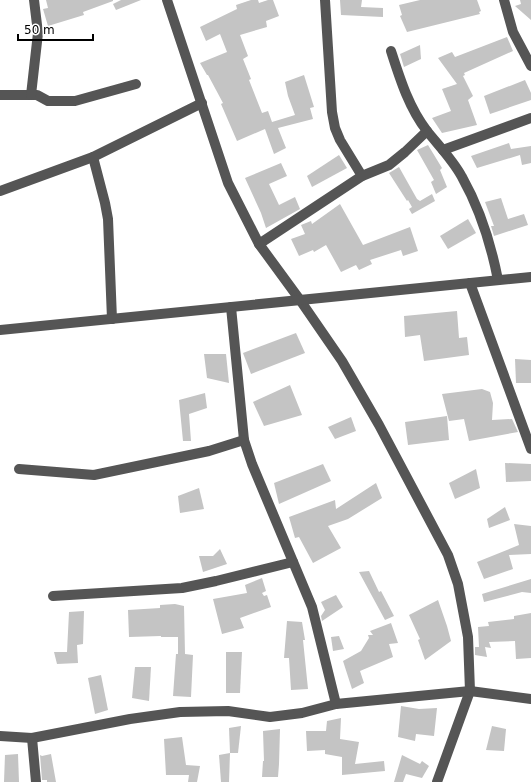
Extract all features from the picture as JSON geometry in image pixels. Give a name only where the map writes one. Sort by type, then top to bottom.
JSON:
[{"type":"street","points":[[31,95],[38,33],[34,0]]},
{"type":"street","points":[[167,0],[228,183],[259,244],[342,361],[379,425],[448,555],[458,584],[468,637],[470,691],[437,782]]},
{"type":"street","points":[[325,0],[332,112],[335,128],[340,140],[362,176]]},
{"type":"street","points":[[504,0],[513,32],[531,66]]},
{"type":"street","points":[[391,51],[402,86],[415,112],[426,131],[462,175],[477,205],[494,261],[498,280]]},
{"type":"street","points":[[0,94],[37,94],[48,101],[75,101],[136,84]]},
{"type":"street","points":[[0,191],[93,156],[202,103]]},
{"type":"street","points":[[443,150],[531,118]]},
{"type":"street","points":[[259,244],[362,176],[389,165],[405,152],[426,131]]},
{"type":"street","points":[[93,156],[106,203],[108,219],[112,319]]},
{"type":"street","points":[[0,330],[531,277]]},
{"type":"street","points":[[470,283],[531,449]]},
{"type":"street","points":[[232,307],[244,440],[252,464],[312,607],[336,704]]},
{"type":"street","points":[[19,469],[94,475],[209,451],[244,440]]},
{"type":"street","points":[[53,596],[182,588],[293,562]]},
{"type":"street","points":[[0,736],[32,738],[130,719],[180,712],[228,712],[270,717],[302,713],[336,704],[470,691],[531,699]]},
{"type":"street","points":[[32,738],[36,782]]},
{"type":"building","points":[[46,0],[113,1],[83,12],[84,15],[48,26],[43,9],[48,8]]},
{"type":"building","points":[[121,0],[141,0],[116,10],[113,4]]},
{"type":"building","points":[[251,0],[258,0],[259,3],[273,0],[279,16],[266,21],[267,27],[240,35],[248,56],[243,59],[251,79],[249,80],[262,113],[268,111],[272,122],[295,115],[285,82],[304,75],[314,107],[310,108],[313,119],[278,128],[286,148],[274,154],[265,129],[237,141],[221,104],[223,103],[200,63],[227,52],[220,34],[206,41],[200,27],[237,9],[236,5]]},
{"type":"building","points":[[340,0],[362,0],[361,7],[383,8],[383,17],[341,15]]},
{"type":"building","points":[[420,0],[477,0],[481,11],[479,12],[480,14],[407,32],[400,16],[402,15],[399,5]]},
{"type":"building","points":[[520,0],[531,0],[531,20],[515,6],[521,4]]},
{"type":"building","points":[[507,37],[513,51],[464,73],[465,75],[463,76],[473,96],[468,100],[477,125],[442,133],[432,118],[451,111],[442,89],[457,84],[438,58],[452,52],[455,57]]},
{"type":"building","points":[[420,45],[421,59],[404,67],[400,54]]},
{"type":"building","points":[[525,80],[531,93],[531,100],[490,114],[484,96]]},
{"type":"building","points":[[509,143],[511,149],[531,146],[531,163],[522,165],[520,155],[477,168],[471,156]]},
{"type":"building","points":[[428,145],[442,168],[440,170],[447,187],[436,194],[431,182],[434,180],[417,150]]},
{"type":"building","points":[[339,155],[347,168],[312,187],[307,176]]},
{"type":"building","points":[[281,163],[287,176],[269,184],[279,205],[295,197],[300,209],[266,228],[245,178]]},
{"type":"building","points":[[399,167],[417,199],[420,201],[432,194],[435,201],[412,214],[409,209],[412,207],[389,173]]},
{"type":"building","points":[[501,198],[508,219],[524,214],[528,225],[494,236],[491,226],[494,226],[485,202]]},
{"type":"building","points":[[340,204],[363,245],[410,227],[418,251],[403,256],[401,250],[370,260],[372,264],[359,270],[356,265],[341,272],[326,245],[314,252],[313,250],[299,256],[291,239],[305,234],[301,225],[311,221],[312,224]]},
{"type":"building","points":[[468,219],[476,233],[448,249],[440,236]]},
{"type":"building","points":[[457,311],[459,338],[467,337],[469,355],[424,361],[420,335],[405,337],[404,316]]},
{"type":"building","points":[[296,333],[305,353],[251,374],[243,353]]},
{"type":"building","points":[[204,354],[226,354],[229,383],[207,378]]},
{"type":"building","points":[[515,359],[531,360],[531,383],[516,383]]},
{"type":"building","points":[[290,385],[302,415],[264,426],[253,402]]},
{"type":"building","points":[[482,389],[490,392],[493,403],[492,420],[512,419],[518,432],[469,441],[464,419],[449,421],[442,394]]},
{"type":"building","points":[[205,393],[207,408],[189,414],[191,441],[183,441],[179,400]]},
{"type":"building","points":[[447,416],[449,440],[408,445],[405,422]]},
{"type":"building","points":[[351,417],[356,431],[335,439],[328,427]]},
{"type":"building","points":[[505,463],[531,464],[531,481],[506,482]]},
{"type":"building","points":[[323,464],[331,481],[279,504],[274,483]]},
{"type":"building","points":[[476,469],[480,488],[455,499],[449,483]]},
{"type":"building","points":[[376,483],[382,498],[348,519],[328,526],[341,548],[313,563],[299,537],[295,538],[289,517],[335,500],[336,509]]},
{"type":"building","points":[[199,488],[204,509],[180,513],[178,496]]},
{"type":"building","points":[[505,507],[510,520],[489,528],[487,519]]},
{"type":"building","points":[[514,524],[531,526],[531,554],[509,555],[513,569],[484,579],[477,562],[519,545]]},
{"type":"building","points":[[220,549],[227,564],[203,572],[199,556],[213,556]]},
{"type":"building","points":[[369,571],[379,592],[381,591],[394,616],[385,620],[359,572]]},
{"type":"building","points":[[262,578],[266,591],[262,593],[264,596],[267,595],[271,607],[240,618],[244,628],[222,634],[213,599],[247,593],[245,585]]},
{"type":"building","points":[[531,579],[531,593],[522,592],[484,602],[482,594]]},
{"type":"building","points":[[336,595],[343,607],[322,621],[321,616],[325,610],[321,602]]},
{"type":"building","points":[[438,600],[451,641],[425,660],[418,640],[420,639],[409,615]]},
{"type":"building","points":[[175,604],[184,606],[185,654],[193,655],[191,697],[173,696],[176,654],[178,654],[178,637],[129,637],[128,610],[160,608],[160,605]]},
{"type":"building","points":[[84,611],[83,644],[77,645],[78,663],[57,664],[54,652],[67,652],[69,612]]},
{"type":"building","points":[[531,613],[531,658],[516,659],[515,641],[489,642],[491,648],[485,647],[487,657],[475,655],[475,647],[479,647],[478,627],[489,626],[488,622],[514,619],[514,616]]},
{"type":"building","points":[[287,621],[302,622],[305,640],[303,640],[308,689],[291,690],[289,658],[284,658]]},
{"type":"building","points":[[391,623],[398,643],[389,644],[393,657],[360,671],[364,683],[352,689],[343,661],[361,651],[369,638],[368,635],[373,635],[370,631]]},
{"type":"building","points":[[339,636],[344,649],[333,651],[331,637]]},
{"type":"building","points":[[226,652],[242,652],[240,693],[226,693]]},
{"type":"building","points":[[135,667],[151,667],[149,701],[132,698]]},
{"type":"building","points":[[101,675],[108,710],[95,714],[88,678]]},
{"type":"building","points":[[401,706],[419,709],[437,708],[434,736],[416,734],[415,741],[398,737]]},
{"type":"building","points":[[341,718],[340,739],[359,742],[355,764],[384,761],[385,771],[342,775],[342,757],[325,754],[325,750],[307,751],[306,731],[326,731],[327,721]]},
{"type":"building","points":[[241,726],[238,753],[230,753],[229,728]]},
{"type":"building","points":[[492,726],[506,729],[504,751],[486,750]]},
{"type":"building","points":[[280,729],[278,777],[262,777],[264,761],[263,731]]},
{"type":"building","points":[[182,737],[186,765],[200,766],[197,782],[188,782],[189,775],[166,775],[164,739]]},
{"type":"building","points":[[230,753],[229,782],[221,782],[219,755]]},
{"type":"building","points":[[18,754],[19,782],[4,782],[5,755]]},
{"type":"building","points":[[51,754],[56,782],[47,782],[47,780],[42,780],[40,755]]},
{"type":"building","points":[[402,755],[420,764],[422,761],[429,766],[422,778],[406,774],[403,782],[394,782]]}]
